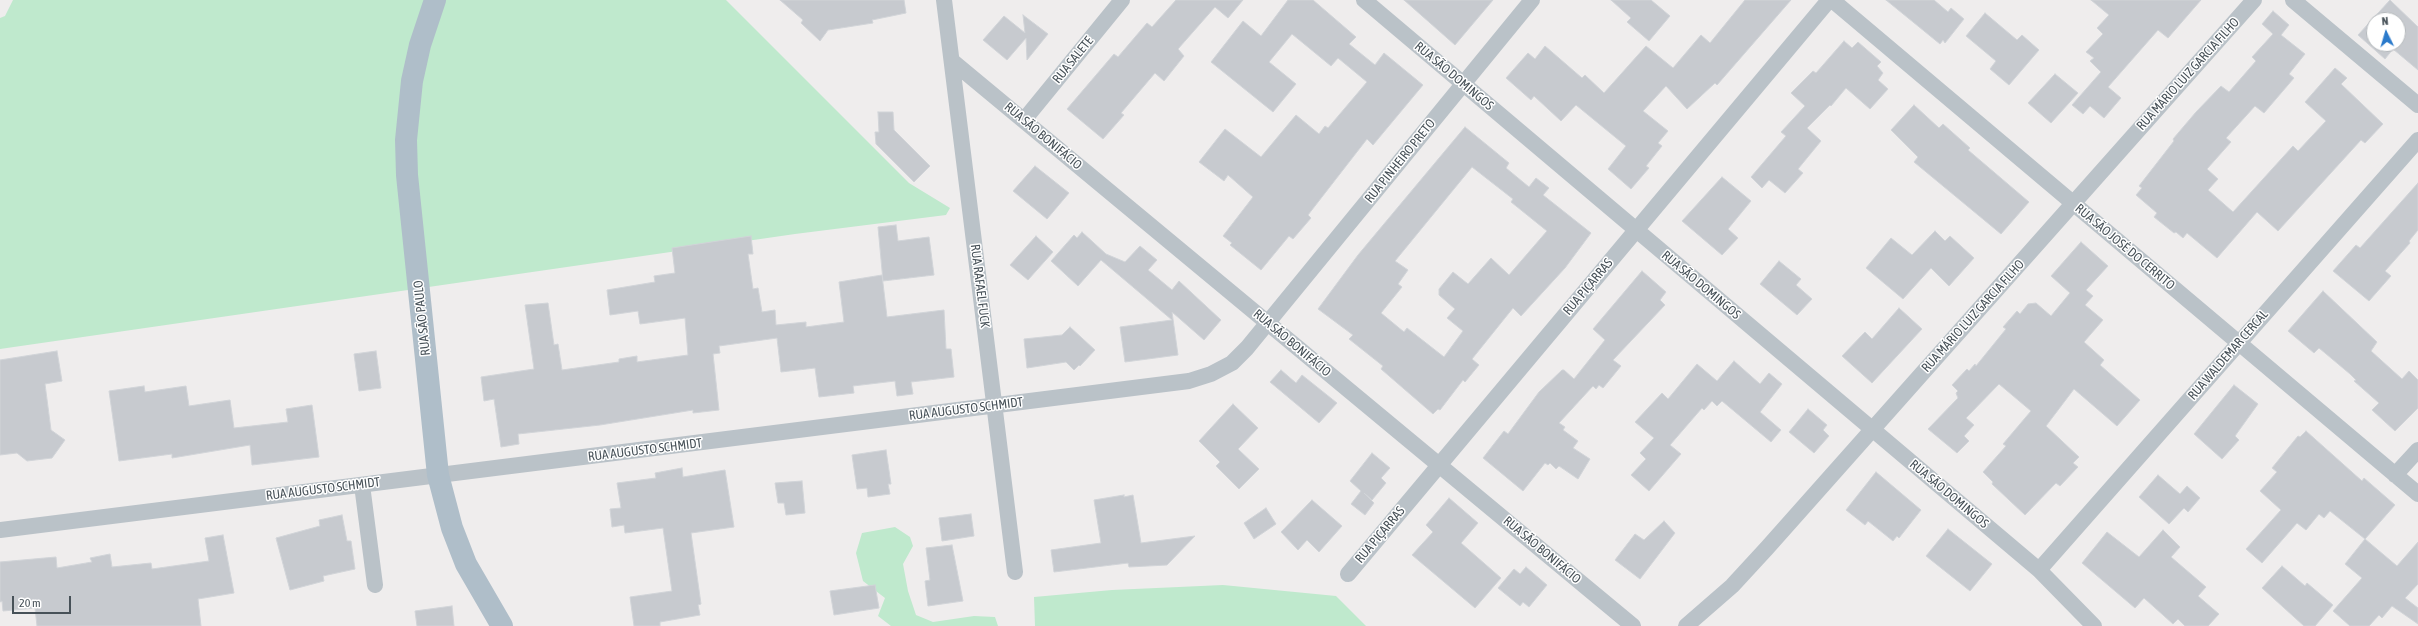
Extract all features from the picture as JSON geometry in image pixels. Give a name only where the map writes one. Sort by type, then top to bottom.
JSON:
[{"type":"main road","name":"RUA SÃO PAULO","points":[[435,0],[420,45],[412,80],[406,140],[407,175],[438,475],[452,528],[466,564],[502,626]]},
{"type":"street","name":"RUA RAFAEL FUCK","points":[[944,0],[1015,572]]},
{"type":"street","name":"RUA SALETE","points":[[1024,120],[1122,0]]},
{"type":"street","name":"RUA SÃO DOMINGOS","points":[[1364,0],[2039,570],[2094,626]]},
{"type":"street","name":"RUA PINHEIRO PRETO","points":[[1268,323],[1532,0]]},
{"type":"street","name":"RUA PIÇARRAS","points":[[1348,574],[1828,0]]},
{"type":"street","name":"RUA SÃO JOSÉ DO CERRITO","points":[[1832,0],[2418,494]]},
{"type":"street","name":"RUA MÁRIO LUIZ GARCIA FILHO","points":[[1686,626],[1732,586],[2254,0]]},
{"type":"street","points":[[2293,0],[2418,106]]},
{"type":"street","name":"RUA SÃO BONIFÁCIO","points":[[952,61],[1633,626]]},
{"type":"street","name":"RUA WALDEMAR CERCAL","points":[[2039,570],[2418,140]]},
{"type":"street","name":"RUA AUGUSTO SCHMIDT","points":[[0,530],[1189,381],[1211,374],[1232,362],[1268,323]]},
{"type":"street","points":[[2396,475],[2418,450]]},
{"type":"street","points":[[362,485],[375,585]]},
{"type":"green space","points":[[13,0],[726,0],[909,183],[950,208],[946,215],[795,234],[0,349],[0,18],[5,16]]},
{"type":"green space","points":[[895,527],[910,537],[913,546],[903,564],[908,591],[916,615],[933,622],[974,616],[995,617],[998,626],[891,626],[878,616],[885,598],[863,581],[856,553],[862,533]]},
{"type":"green space","points":[[1223,585],[1336,596],[1366,626],[1035,626],[1034,597],[1112,590]]},
{"type":"building","points":[[780,0],[904,0],[906,13],[872,20],[873,23],[828,30],[820,41],[801,23],[803,20]]},
{"type":"building","points":[[1176,0],[1243,0],[1228,18],[1215,7],[1178,49],[1184,56],[1164,81],[1155,73],[1121,113],[1124,115],[1103,139],[1067,109],[1114,54],[1118,57],[1147,23],[1152,27]]},
{"type":"building","points":[[1288,0],[1313,0],[1356,37],[1349,44],[1375,65],[1384,53],[1423,85],[1373,145],[1367,139],[1308,215],[1311,218],[1293,239],[1289,236],[1261,270],[1230,245],[1232,243],[1223,236],[1253,197],[1228,175],[1224,181],[1199,162],[1225,129],[1261,157],[1296,115],[1319,134],[1325,126],[1328,128],[1367,82],[1338,58],[1331,66],[1292,34],[1269,62],[1296,84],[1273,112],[1211,62],[1243,21],[1261,36]]},
{"type":"building","points":[[1404,0],[1493,0],[1455,45]]},
{"type":"building","points":[[1611,0],[1651,0],[1670,16],[1649,41],[1627,22],[1631,18]]},
{"type":"building","points":[[1745,0],[1791,0],[1717,85],[1715,83],[1687,109],[1666,86],[1643,111],[1668,131],[1658,143],[1662,146],[1646,166],[1649,168],[1631,189],[1608,169],[1626,146],[1576,105],[1561,121],[1534,96],[1531,100],[1506,78],[1528,53],[1535,59],[1545,46],[1582,78],[1585,75],[1604,93],[1646,46],[1673,68],[1701,35],[1710,43]]},
{"type":"building","points":[[1886,0],[1934,0],[1948,12],[1951,8],[1964,19],[1945,43],[1943,40],[1940,44]]},
{"type":"building","points":[[2091,0],[2201,0],[2168,38],[2158,30],[2108,87],[2121,98],[2104,118],[2090,106],[2083,114],[2072,105],[2101,72],[2090,61],[2094,58],[2086,52],[2103,34],[2097,28],[2109,15]]},
{"type":"building","points":[[2390,0],[2402,12],[2379,12]]},
{"type":"building","points":[[2273,11],[2289,25],[2281,35],[2305,54],[2289,74],[2294,78],[2264,113],[2255,106],[2226,138],[2231,142],[2207,169],[2218,179],[2208,190],[2233,212],[2293,146],[2298,151],[2326,121],[2305,102],[2335,68],[2347,78],[2341,84],[2383,124],[2365,143],[2361,140],[2278,231],[2257,212],[2217,258],[2187,233],[2183,238],[2176,232],[2174,233],[2154,217],[2157,213],[2136,195],[2142,188],[2139,186],[2174,141],[2173,139],[2196,112],[2221,86],[2229,92],[2256,61],[2252,57],[2273,34],[2262,24]]},
{"type":"building","points":[[1985,13],[2017,40],[2022,35],[2039,50],[2009,85],[1990,69],[1996,61],[1966,36]]},
{"type":"building","points":[[1023,15],[1048,34],[1027,60],[1026,38],[1007,60],[983,40],[1004,16],[1025,33]]},
{"type":"building","points":[[2406,15],[2418,27],[2418,70],[2397,52],[2406,52]]},
{"type":"building","points":[[2366,26],[2366,42],[2358,35]]},
{"type":"building","points":[[1844,41],[1852,48],[1858,42],[1881,62],[1877,66],[1883,73],[1878,80],[1888,89],[1870,109],[1846,88],[1831,106],[1830,105],[1807,128],[1821,141],[1798,169],[1803,173],[1785,193],[1769,180],[1762,188],[1751,177],[1786,136],[1781,132],[1805,106],[1791,93],[1813,71],[1816,73]]},
{"type":"building","points":[[2377,52],[2391,52],[2385,59]]},
{"type":"building","points":[[2055,74],[2078,93],[2051,123],[2028,103]]},
{"type":"building","points":[[1914,105],[1939,128],[1943,124],[1970,148],[1968,150],[2029,202],[2001,234],[1914,162],[1918,157],[1891,130]]},
{"type":"building","points":[[878,112],[893,112],[894,130],[930,166],[914,182],[876,144],[875,132],[879,132]]},
{"type":"building","points":[[1465,127],[1509,163],[1506,168],[1529,187],[1536,178],[1549,188],[1543,195],[1591,233],[1565,268],[1521,316],[1513,308],[1472,359],[1479,365],[1465,382],[1463,380],[1440,410],[1438,409],[1433,414],[1381,369],[1383,366],[1349,339],[1353,335],[1318,309],[1358,255]],"holes":[[[1472,167],[1513,199],[1511,202],[1547,231],[1509,275],[1491,258],[1468,284],[1453,272],[1439,289],[1439,295],[1455,309],[1447,318],[1463,331],[1444,357],[1407,328],[1404,332],[1381,313],[1402,287],[1398,284],[1408,270],[1395,261]]]},
{"type":"building","points":[[1035,166],[1069,193],[1047,219],[1013,191]]},
{"type":"building","points":[[1722,177],[1751,201],[1728,229],[1738,238],[1722,255],[1682,221]]},
{"type":"building","points":[[2418,183],[2418,230],[2409,241],[2410,243],[2385,271],[2391,276],[2369,301],[2333,271],[2356,245],[2360,248]]},
{"type":"building","points":[[896,225],[898,241],[929,237],[934,275],[883,281],[878,227]]},
{"type":"building","points":[[1935,231],[1945,241],[1950,236],[1974,258],[1949,286],[1931,268],[1903,299],[1866,268],[1891,238],[1912,255]]},
{"type":"building","points":[[1082,232],[1106,254],[1125,262],[1140,246],[1157,260],[1148,270],[1172,290],[1179,281],[1221,320],[1204,340],[1172,312],[1178,355],[1125,362],[1120,327],[1172,320],[1101,260],[1078,286],[1051,261],[1074,235],[1077,238]]},
{"type":"building","points":[[751,236],[753,254],[748,254],[753,289],[758,288],[762,312],[775,310],[776,325],[806,322],[806,327],[844,322],[839,282],[882,275],[887,317],[944,310],[946,349],[951,349],[954,377],[911,382],[913,394],[897,396],[895,381],[853,386],[854,393],[819,397],[815,368],[781,372],[777,338],[719,346],[720,353],[713,354],[719,410],[693,413],[693,410],[600,425],[518,434],[519,444],[501,447],[494,399],[484,401],[481,377],[534,369],[525,305],[548,303],[554,345],[558,344],[562,370],[619,362],[619,359],[637,356],[637,362],[688,355],[685,318],[640,324],[638,311],[610,315],[607,290],[655,282],[654,276],[675,273],[672,248]]},
{"type":"building","points":[[1036,236],[1053,252],[1028,280],[1010,265]]},
{"type":"building","points":[[2081,242],[2108,266],[2086,290],[2093,296],[2085,305],[2103,320],[2084,342],[2104,360],[2100,365],[2140,400],[2117,426],[2074,389],[2046,426],[2079,457],[2073,463],[2078,467],[2060,486],[2056,483],[2025,515],[1992,484],[1993,482],[1983,472],[2006,446],[2003,444],[2031,411],[1999,384],[1966,418],[1974,425],[1964,436],[1969,441],[1957,453],[1928,429],[1958,398],[1956,393],[1958,391],[1952,385],[1967,369],[1969,371],[1975,364],[1976,366],[2006,329],[2003,327],[2017,311],[2020,314],[2028,304],[2036,303],[2051,316],[2070,293],[2051,276]]},
{"type":"building","points":[[1779,261],[1801,279],[1796,285],[1812,299],[1797,315],[1760,284]]},
{"type":"building","points":[[1642,271],[1666,292],[1660,300],[1665,305],[1613,360],[1621,366],[1603,388],[1599,385],[1596,389],[1593,386],[1559,423],[1565,427],[1563,430],[1578,441],[1573,448],[1590,459],[1578,479],[1559,466],[1556,469],[1550,463],[1548,465],[1545,463],[1523,491],[1483,458],[1504,431],[1508,434],[1539,392],[1562,370],[1574,379],[1605,340],[1593,329]]},
{"type":"building","points":[[2323,291],[2377,342],[2371,351],[2402,379],[2409,371],[2418,380],[2418,408],[2395,431],[2372,410],[2379,403],[2354,381],[2356,380],[2350,374],[2319,348],[2314,353],[2288,331]]},
{"type":"building","points":[[1899,308],[1922,329],[1872,383],[1842,356],[1865,332],[1872,339]]},
{"type":"building","points":[[1070,327],[1095,350],[1080,366],[1079,365],[1074,370],[1066,362],[1027,368],[1024,339],[1062,335]]},
{"type":"building","points":[[57,351],[62,381],[45,384],[51,430],[65,440],[52,458],[27,461],[17,453],[0,455],[0,360]]},
{"type":"building","points":[[376,351],[381,388],[359,391],[354,354]]},
{"type":"building","points":[[1734,361],[1760,384],[1769,373],[1782,384],[1760,412],[1781,430],[1771,442],[1722,401],[1717,406],[1712,401],[1704,410],[1702,408],[1670,445],[1681,454],[1649,491],[1631,475],[1646,459],[1640,453],[1654,438],[1635,422],[1662,393],[1668,399],[1697,364],[1717,381]]},
{"type":"building","points":[[1281,370],[1296,383],[1302,375],[1337,403],[1319,423],[1270,382]]},
{"type":"building","points":[[2234,385],[2258,404],[2235,436],[2239,440],[2222,459],[2194,434]]},
{"type":"building","points":[[144,386],[145,392],[186,386],[189,406],[230,400],[234,428],[288,422],[286,409],[312,405],[319,457],[252,465],[250,445],[172,458],[172,454],[119,461],[109,391]]},
{"type":"building","points":[[1233,404],[1258,428],[1238,449],[1259,469],[1239,489],[1216,466],[1220,462],[1199,441]]},
{"type":"building","points":[[1808,409],[1827,425],[1823,430],[1829,436],[1814,453],[1789,432]]},
{"type":"building","points":[[2306,431],[2362,481],[2364,478],[2395,505],[2365,539],[2330,511],[2324,518],[2319,514],[2306,530],[2297,523],[2262,563],[2246,549],[2281,510],[2260,491],[2277,472],[2272,468],[2298,436],[2300,437]]},
{"type":"building","points":[[886,450],[891,484],[888,484],[890,494],[868,497],[867,488],[857,489],[852,455]]},
{"type":"building","points":[[1372,453],[1390,468],[1381,478],[1386,483],[1372,500],[1364,493],[1374,503],[1365,515],[1351,504],[1361,491],[1350,481]]},
{"type":"building","points":[[682,468],[683,477],[725,470],[734,527],[691,533],[701,604],[698,605],[700,615],[660,622],[660,626],[634,626],[630,597],[672,591],[663,528],[625,533],[624,525],[612,527],[610,509],[621,508],[617,483],[656,478],[655,473]]},
{"type":"building","points":[[1876,472],[1921,510],[1899,538],[1897,536],[1893,541],[1868,521],[1865,525],[1846,510]]},
{"type":"building","points":[[2158,475],[2180,494],[2187,486],[2200,498],[2188,512],[2184,508],[2169,524],[2139,497]]},
{"type":"building","points":[[802,481],[805,513],[786,515],[784,503],[778,503],[775,483]]},
{"type":"building","points":[[1124,495],[1124,497],[1133,495],[1141,543],[1195,536],[1167,565],[1129,567],[1128,563],[1054,572],[1051,550],[1101,543],[1094,500]]},
{"type":"building","points":[[1449,498],[1478,523],[1461,543],[1501,578],[1475,608],[1412,555],[1433,532],[1426,525]]},
{"type":"building","points":[[1312,500],[1342,526],[1319,552],[1307,540],[1298,550],[1281,532]]},
{"type":"building","points":[[1266,508],[1276,524],[1254,539],[1244,523]]},
{"type":"building","points":[[971,514],[974,536],[942,541],[939,518]]},
{"type":"building","points":[[342,515],[347,541],[351,541],[355,569],[323,576],[324,581],[290,590],[276,538],[320,526],[319,520]]},
{"type":"building","points":[[1664,521],[1675,533],[1640,579],[1615,560],[1635,534],[1644,540]]},
{"type":"building","points":[[1948,529],[1992,564],[1970,591],[1926,556]]},
{"type":"building","points":[[2163,530],[2180,547],[2171,557],[2206,587],[2198,596],[2219,614],[2208,626],[2185,626],[2178,619],[2173,624],[2144,598],[2135,608],[2082,563],[2107,532],[2139,557]]},
{"type":"building","points":[[223,535],[234,593],[198,599],[201,626],[37,626],[35,608],[3,611],[2,601],[0,602],[0,562],[56,557],[57,568],[92,562],[90,558],[110,554],[112,567],[151,563],[152,569],[209,561],[205,538]]},
{"type":"building","points":[[2365,539],[2397,566],[2418,542],[2418,584],[2405,598],[2418,608],[2418,624],[2392,606],[2382,618],[2379,615],[2369,626],[2350,626],[2333,611],[2362,578],[2345,564]]},
{"type":"building","points":[[952,545],[963,601],[928,606],[925,581],[930,580],[926,548]]},
{"type":"building","points":[[2282,566],[2305,586],[2307,583],[2333,605],[2315,626],[2304,626],[2262,588]]},
{"type":"building","points":[[1526,567],[1547,585],[1529,607],[1523,602],[1520,606],[1498,588],[1514,569],[1520,574]]},
{"type":"building","points":[[875,585],[879,608],[834,615],[830,591]]},
{"type":"building","points":[[452,606],[454,626],[417,626],[415,611]]}]
